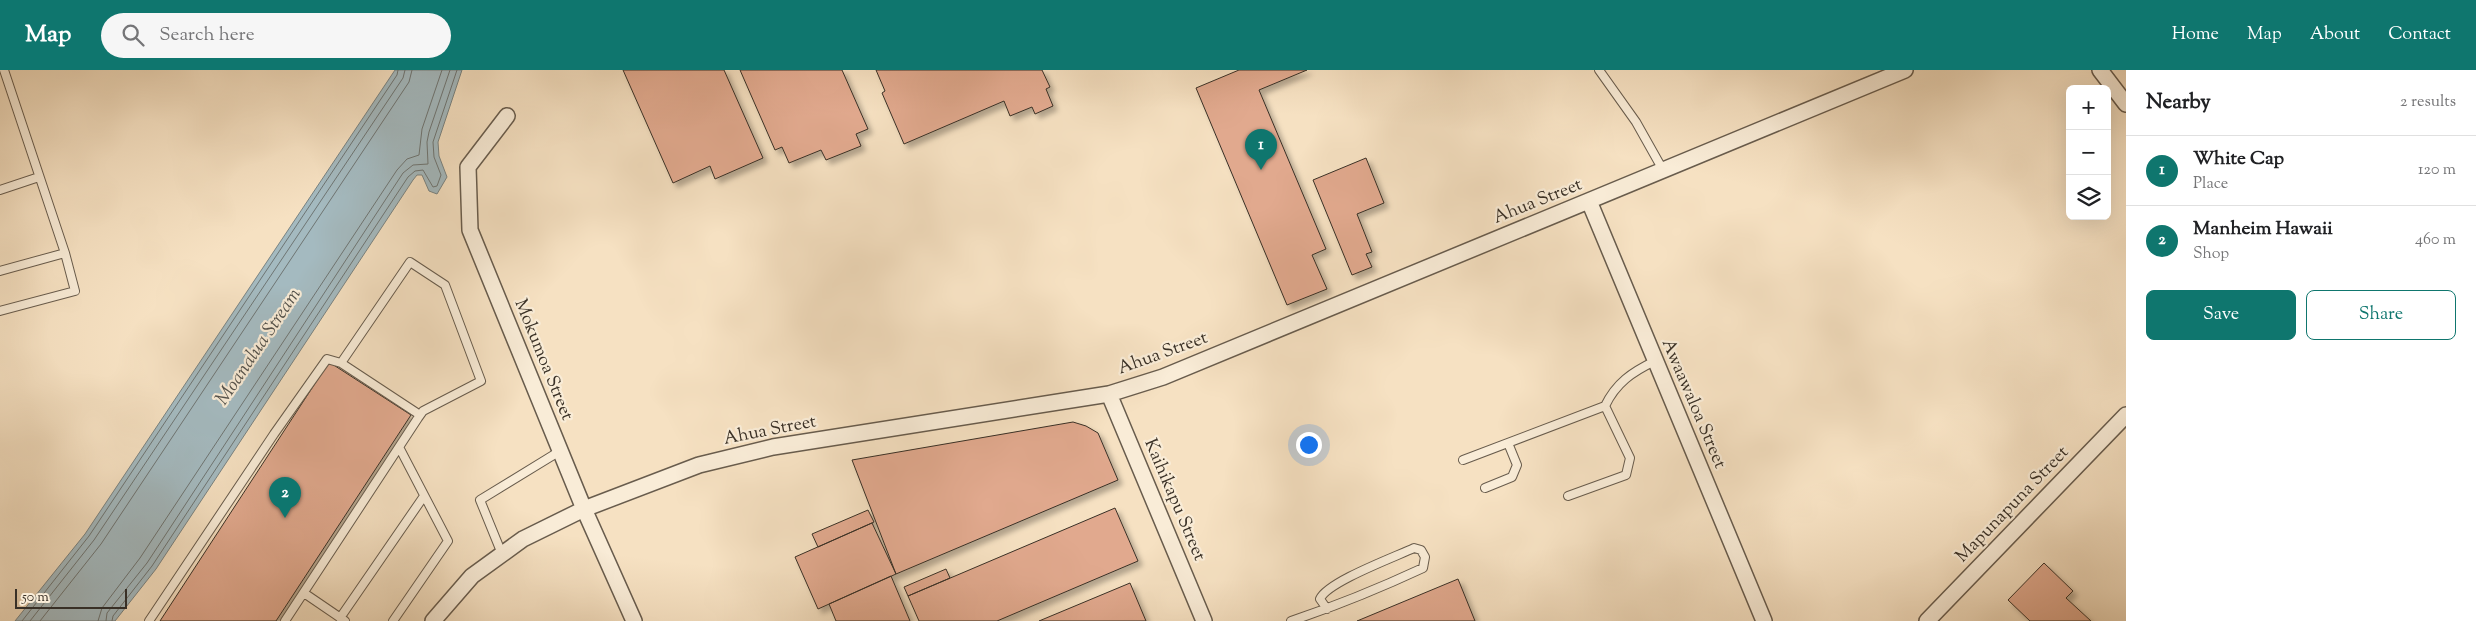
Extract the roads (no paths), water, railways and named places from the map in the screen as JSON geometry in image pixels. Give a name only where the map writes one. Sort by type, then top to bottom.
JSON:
[{"type":"street","name":"Ahua Street","points":[[433,621],[472,576],[524,539],[584,509],[699,465],[773,447],[1109,394],[1163,377],[1905,70]]},
{"type":"street","points":[[2100,70],[2126,104]]},
{"type":"street","name":"Mokumoa Street","points":[[507,116],[468,167],[470,230],[584,509],[634,621]]},
{"type":"street","name":"Awaawaloa Street","points":[[1589,201],[1764,621]]},
{"type":"street","name":"Kaihikapu Street","points":[[1109,394],[1204,621]]},
{"type":"street","name":"Mapunapuna Street","points":[[1927,621],[2126,415]]},
{"type":"lane","points":[[0,311],[75,291],[65,253],[4,70]]},
{"type":"lane","points":[[1599,70],[1636,122],[1663,170]]},
{"type":"lane","points":[[0,190],[39,177]]},
{"type":"lane","points":[[0,271],[65,253]]},
{"type":"lane","points":[[285,621],[423,411],[481,381],[445,285],[410,262],[341,363]]},
{"type":"lane","points":[[149,621],[274,434],[327,359],[341,363],[420,415]]},
{"type":"lane","points":[[1463,460],[1605,406],[1612,390],[1634,371],[1655,362]]},
{"type":"lane","points":[[1568,496],[1626,475],[1630,458],[1605,406]]},
{"type":"lane","points":[[1485,488],[1512,478],[1517,465],[1508,443]]},
{"type":"lane","points":[[393,621],[448,541],[399,447]]},
{"type":"lane","points":[[502,554],[480,500],[560,451]]},
{"type":"lane","points":[[304,593],[343,619],[424,496]]},
{"type":"lane","points":[[1291,621],[1327,609],[1373,592],[1423,568],[1425,557],[1421,550],[1414,548],[1341,581],[1323,593],[1320,599],[1327,609]]},
{"type":"water","name":"Moanalua Stream","points":[[395,70],[462,70],[438,142],[439,156],[447,177],[437,194],[429,191],[422,175],[417,175],[413,180],[156,569],[115,621],[15,621],[85,534]]},
{"type":"place","name":"White Cap","points":[[1261,170]]},
{"type":"place","name":"Manheim Hawaii","points":[[285,518]]}]
